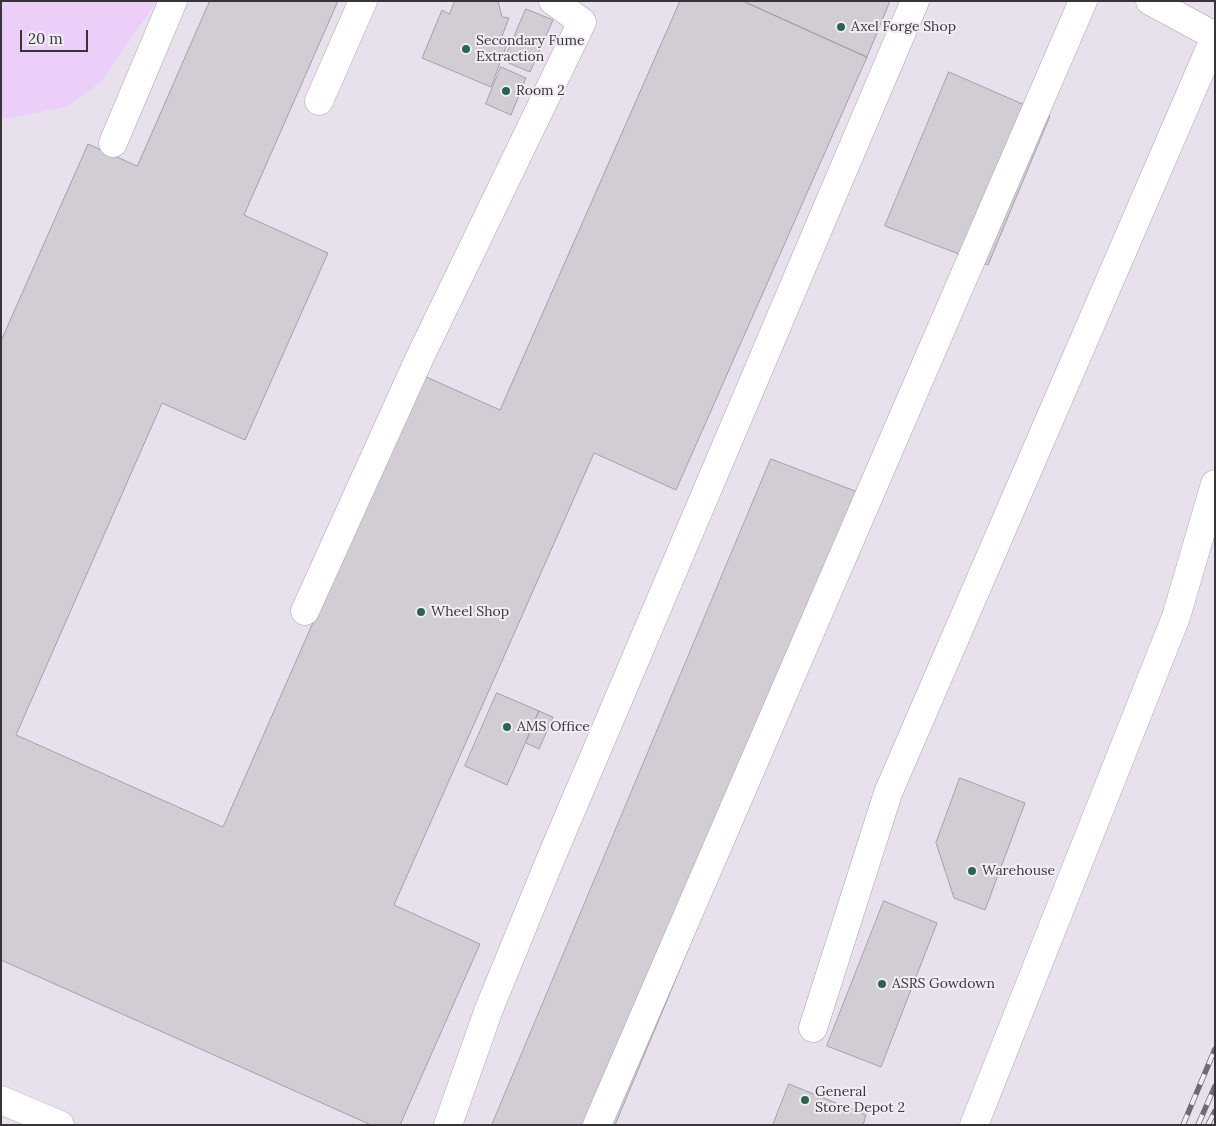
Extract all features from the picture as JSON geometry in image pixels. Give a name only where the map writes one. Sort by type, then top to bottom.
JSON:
[{"type":"lane","points":[[113,143],[173,1]]},
{"type":"lane","points":[[319,101],[363,1]]},
{"type":"lane","points":[[305,611],[420,357],[582,22],[553,1]]},
{"type":"lane","points":[[448,1125],[489,1009],[544,874],[915,1]]},
{"type":"lane","points":[[597,1125],[1083,1]]},
{"type":"lane","points":[[813,1028],[888,793],[1215,37],[1150,1]]},
{"type":"lane","points":[[974,1125],[1176,617],[1215,484]]},
{"type":"lane","points":[[1,1100],[60,1125]]},
{"type":"shaded area","points":[[1,1],[1215,1],[1215,1125],[1,1125]]},
{"type":"shaded area","points":[[1,1],[157,1],[102,81],[68,106],[1,120]]},
{"type":"building","name":"Wheel Shop","points":[[210,1],[338,1],[244,215],[328,253],[245,440],[162,403],[16,735],[223,827],[422,375],[500,410],[680,1],[743,1],[867,57],[676,490],[594,453],[394,905],[480,944],[400,1125],[371,1125],[1,960],[1,341],[88,144],[137,166]]},
{"type":"building","name":"Secondary Fume Extraction","points":[[455,1],[498,1],[502,17],[509,18],[502,36],[509,39],[491,87],[422,58],[442,10],[449,14]]},
{"type":"building","name":"Axel Forge Shop","points":[[743,1],[890,1],[867,57]]},
{"type":"building","points":[[526,9],[553,20],[530,72],[504,61]]},
{"type":"building","name":"Room 2","points":[[501,67],[526,78],[511,115],[486,104]]},
{"type":"building","points":[[949,72],[1050,116],[988,265],[885,226]]},
{"type":"building","points":[[771,459],[876,499],[615,1125],[492,1125]]},
{"type":"building","name":"AMS Office","points":[[497,693],[539,711],[507,785],[465,766]]},
{"type":"building","points":[[539,711],[553,717],[539,749],[526,743]]},
{"type":"building","name":"Warehouse","points":[[960,778],[1025,803],[985,910],[954,898],[936,843]]},
{"type":"building","name":"ASRS Gowdown","points":[[884,901],[937,923],[881,1067],[827,1046]]},
{"type":"building","name":"General Store Depot 2","points":[[789,1084],[866,1115],[863,1125],[773,1125]]},
{"type":"railway","points":[[1183,1125],[1215,1049]]},
{"type":"railway","points":[[1198,1125],[1215,1086]]},
{"type":"railway","points":[[1208,1125],[1215,1111]]},
{"type":"place","name":"Axel Forge Shop","points":[[841,27]]},
{"type":"place","name":"Secondary Fume Extraction","points":[[466,49]]},
{"type":"place","name":"Room 2","points":[[506,91]]},
{"type":"place","name":"Wheel Shop","points":[[421,612]]},
{"type":"place","name":"AMS Office","points":[[507,727]]},
{"type":"place","name":"Warehouse","points":[[972,871]]},
{"type":"place","name":"ASRS Gowdown","points":[[882,984]]},
{"type":"place","name":"General Store Depot 2","points":[[805,1100]]}]
